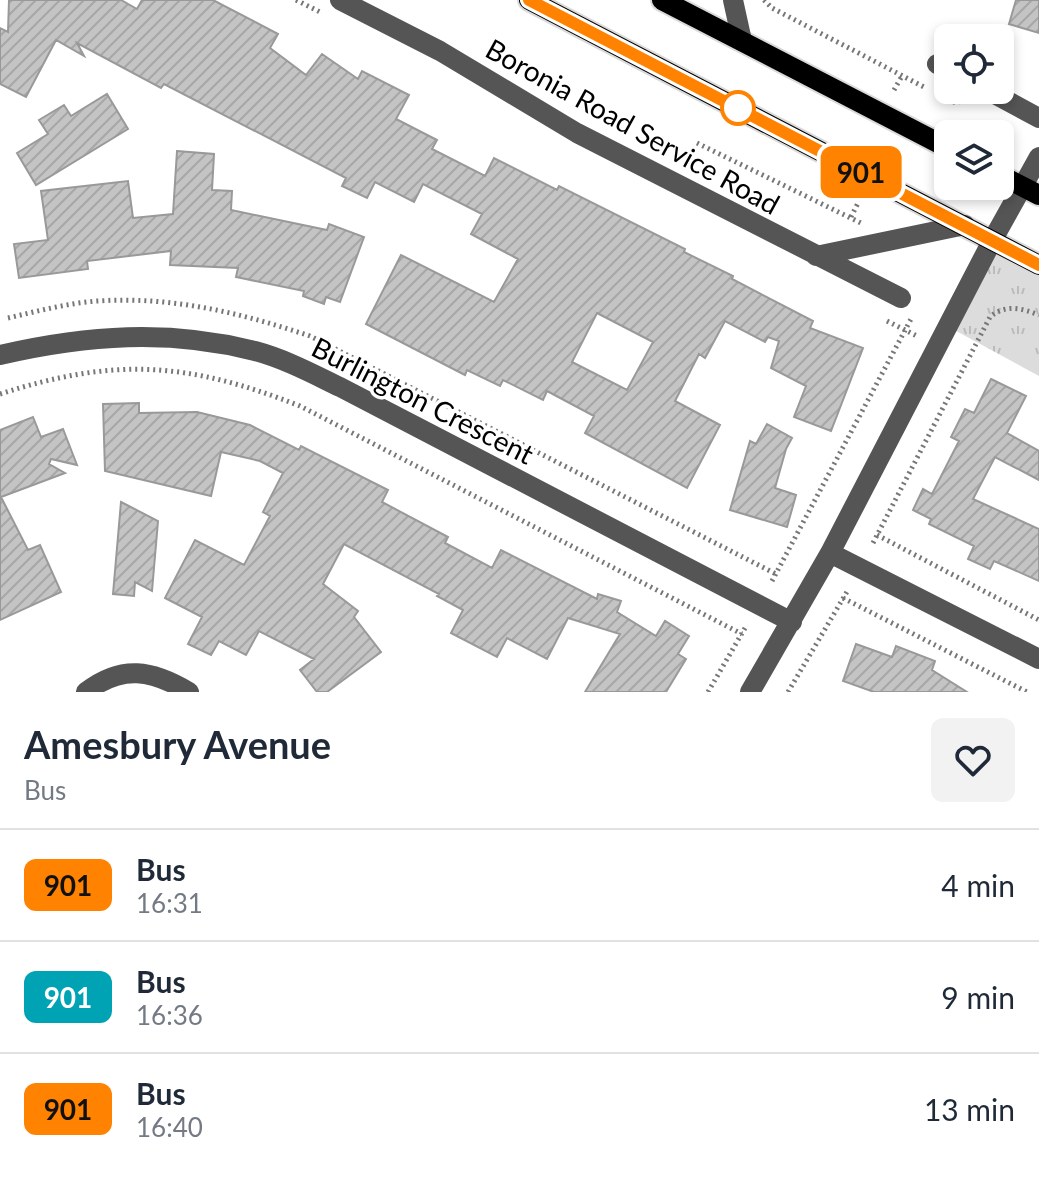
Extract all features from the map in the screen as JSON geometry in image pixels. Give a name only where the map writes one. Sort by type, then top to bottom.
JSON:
[{"type":"main road","points":[[529,0],[1039,265]]},
{"type":"main road","points":[[662,0],[934,141]]},
{"type":"street","name":"Boronia Road Service Road","points":[[340,0],[440,51],[577,133],[909,303]]},
{"type":"street","points":[[733,0],[742,41]]},
{"type":"street","points":[[1005,104],[1039,118]]},
{"type":"street","points":[[750,692],[830,553],[992,241],[1031,191],[1039,157]]},
{"type":"street","points":[[816,256],[965,225]]},
{"type":"street","name":"Burlington Crescent","points":[[0,355],[59,342],[133,337],[207,343],[256,352],[299,367],[340,387],[792,622]]},
{"type":"street","points":[[830,553],[1039,659]]},
{"type":"street","points":[[86,692],[114,676],[135,673],[160,677],[189,692]]},
{"type":"path","points":[[764,0],[772,8],[934,92]]},
{"type":"path","points":[[894,90],[902,76]]},
{"type":"path","points":[[697,143],[851,217],[865,229]]},
{"type":"path","points":[[851,217],[858,203]]},
{"type":"path","points":[[772,581],[906,331],[909,303]]},
{"type":"path","points":[[873,543],[990,317],[997,311],[1009,308],[1039,315]]},
{"type":"path","points":[[906,331],[919,336]]},
{"type":"path","points":[[0,394],[68,374],[112,369],[161,369],[209,375],[300,406],[744,631],[708,692]]},
{"type":"path","points":[[877,535],[1039,620]]},
{"type":"path","points":[[788,692],[848,590]]},
{"type":"path","points":[[843,598],[1027,692]]},
{"type":"green space","points":[[992,241],[1039,265],[1039,376],[947,326]]},
{"type":"building","points":[[9,0],[121,0],[137,9],[142,0],[213,0],[278,34],[270,48],[306,75],[322,54],[358,79],[362,71],[409,95],[396,119],[437,140],[432,149],[485,176],[494,158],[557,190],[559,186],[685,249],[684,252],[733,276],[732,279],[813,321],[810,328],[863,348],[831,431],[794,417],[806,386],[771,368],[779,341],[768,337],[765,342],[725,321],[705,358],[699,354],[675,401],[720,425],[687,488],[585,433],[594,416],[547,391],[543,400],[503,380],[500,386],[467,370],[465,375],[366,324],[401,255],[494,302],[518,259],[471,234],[482,214],[423,184],[414,202],[375,182],[367,198],[342,186],[346,178],[164,84],[161,88],[77,43],[84,56],[56,40],[26,97],[0,84],[0,28],[8,32]],"holes":[[[597,313],[653,342],[627,390],[572,362]]]},
{"type":"building","points":[[1016,0],[1039,0],[1039,33],[1009,24]]},
{"type":"building","points":[[107,94],[128,129],[36,185],[17,153],[48,134],[39,120],[64,105],[71,116]]},
{"type":"building","points":[[177,151],[214,154],[212,190],[232,191],[231,210],[327,230],[329,224],[364,237],[340,302],[326,297],[324,304],[303,296],[304,291],[236,277],[238,268],[170,265],[171,251],[87,261],[88,269],[19,278],[14,244],[48,240],[41,191],[128,181],[133,218],[173,214]]},
{"type":"building","points":[[991,379],[1026,396],[1007,433],[1039,451],[1039,480],[995,457],[973,499],[1039,529],[1039,581],[994,561],[990,569],[968,559],[974,546],[929,524],[931,519],[913,510],[923,489],[932,494],[959,441],[951,437],[965,409],[974,413]]},
{"type":"building","points":[[139,403],[139,413],[197,412],[250,425],[299,450],[301,446],[388,490],[382,502],[448,537],[445,543],[492,568],[501,550],[597,599],[598,594],[621,601],[617,612],[656,636],[665,621],[689,636],[678,654],[686,659],[666,692],[585,692],[620,634],[568,618],[547,659],[507,638],[497,657],[451,633],[463,610],[344,544],[323,584],[358,611],[354,617],[381,652],[327,692],[317,692],[300,670],[314,659],[259,631],[246,655],[219,641],[211,655],[188,644],[202,617],[165,598],[195,540],[244,565],[270,516],[263,512],[283,473],[260,461],[221,452],[211,496],[105,471],[103,404]]},
{"type":"building","points":[[33,417],[41,437],[63,429],[77,465],[51,459],[49,464],[65,473],[1,497],[28,550],[40,545],[61,592],[0,620],[0,430]]},
{"type":"building","points":[[767,424],[792,438],[775,488],[796,495],[787,527],[730,510],[750,441],[756,444]]},
{"type":"building","points":[[121,502],[158,521],[152,591],[135,582],[134,596],[113,594]]},
{"type":"building","points":[[856,644],[892,657],[896,646],[935,661],[932,670],[967,692],[874,692],[843,681]]},
{"type":"bus line","name":"901","points":[[529,0],[1039,265]]}]
